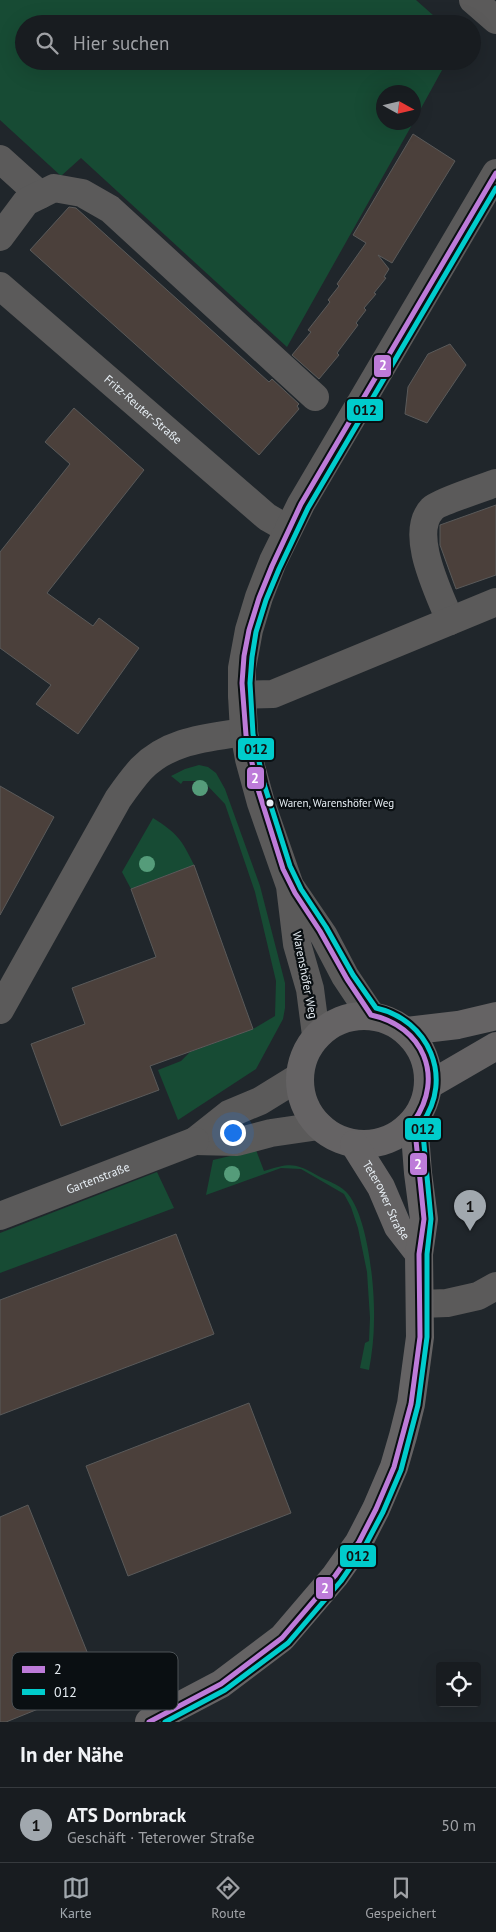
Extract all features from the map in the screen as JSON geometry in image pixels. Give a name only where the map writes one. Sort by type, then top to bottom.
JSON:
[{"type":"main road","name":"Teterower Straße","points":[[371,1015],[385,1018],[407,1031],[420,1046],[427,1063],[429,1085],[424,1104],[414,1121],[388,1140],[372,1144],[354,1144],[340,1140],[327,1133],[309,1114],[302,1098],[300,1077],[302,1062],[308,1046],[316,1035],[330,1024],[350,1016],[371,1015]]},
{"type":"main road","points":[[407,1031],[458,1025],[496,1016]]},
{"type":"main road","points":[[429,1085],[496,1046]]},
{"type":"main road","name":"Teterower Straße","points":[[178,1706],[220,1684],[282,1638],[335,1576],[359,1542],[394,1467],[403,1436],[416,1371],[420,1337],[419,1254],[424,1219],[414,1121]]},
{"type":"main road","name":"Teterower Straße","points":[[354,1144],[381,1187],[398,1226],[419,1254]]},
{"type":"main road","name":"Teterower Straße","points":[[149,1722],[171,1710]]},
{"type":"street","points":[[473,0],[496,20]]},
{"type":"street","points":[[0,159],[40,195]]},
{"type":"street","name":"Warenshöfer Weg","points":[[316,1035],[310,990],[297,944],[290,886],[261,803],[244,732],[242,668],[249,630],[259,597],[304,498],[496,173]]},
{"type":"street","points":[[0,237],[26,202],[54,188],[82,193],[110,209],[315,397]]},
{"type":"street","name":"Fritz-Reuter-Straße","points":[[0,286],[267,517],[288,530]]},
{"type":"street","points":[[450,621],[426,556],[422,536],[424,520],[432,507],[496,483]]},
{"type":"street","points":[[242,695],[274,694],[496,602]]},
{"type":"street","points":[[0,1010],[118,799],[141,769],[175,745],[244,732]]},
{"type":"street","name":"Warenshöfer Weg","points":[[290,886],[324,936],[345,976],[371,1015]]},
{"type":"street","name":"Gartenstraße","points":[[0,1216],[195,1141],[229,1114],[260,1101],[300,1077]]},
{"type":"street","name":"Gartenstraße","points":[[195,1141],[238,1142],[272,1133],[319,1126]]},
{"type":"street","points":[[421,1304],[447,1303],[478,1296],[496,1286]]},
{"type":"green space","points":[[0,0],[416,0],[433,15],[15,15],[15,70],[442,70],[421,108],[421,85],[376,85],[376,130],[409,130],[287,347],[81,158],[61,176],[0,120]]},
{"type":"green space","points":[[199,765],[208,767],[216,773],[225,789],[260,886],[285,983],[285,1008],[283,1019],[256,1069],[178,1120],[158,1070],[181,1061],[190,1052],[253,1029],[275,1016],[276,981],[255,892],[225,804],[203,781],[183,781],[181,784],[171,776]]},
{"type":"green space","points":[[153,818],[168,828],[178,838],[194,865],[131,889],[122,872]]},
{"type":"green space","points":[[256,1150],[264,1171],[288,1165],[306,1169],[343,1189],[355,1205],[361,1219],[369,1254],[373,1290],[374,1333],[369,1370],[360,1368],[365,1343],[369,1341],[370,1318],[367,1272],[358,1228],[351,1207],[344,1194],[301,1169],[281,1168],[206,1195],[213,1160]]},
{"type":"green space","points":[[157,1172],[174,1208],[0,1273],[0,1233]]},
{"type":"building","points":[[413,134],[455,161],[392,263],[378,255],[389,269],[384,277],[386,278],[364,308],[366,310],[356,323],[358,325],[337,353],[339,355],[319,379],[292,355],[311,332],[308,330],[330,302],[328,300],[339,286],[337,284],[366,243],[353,235]]},
{"type":"building","points":[[69,207],[76,208],[269,382],[272,379],[299,404],[297,406],[299,409],[259,455],[30,250]]},
{"type":"building","points":[[450,344],[466,365],[427,423],[405,414],[408,387],[428,354]]},
{"type":"building","points":[[74,408],[144,470],[47,593],[93,626],[99,618],[139,648],[78,734],[36,704],[51,685],[0,648],[0,552],[70,464],[45,442]]},
{"type":"building","points":[[496,505],[496,575],[456,589],[440,545],[440,525]]},
{"type":"building","points":[[0,786],[54,817],[0,915]]},
{"type":"building","points":[[194,865],[253,1029],[150,1066],[159,1090],[61,1126],[31,1044],[85,1024],[72,988],[156,957],[131,889]]},
{"type":"building","points":[[176,1234],[214,1334],[0,1415],[0,1300]]},
{"type":"building","points":[[249,1403],[291,1513],[128,1576],[86,1466]]},
{"type":"building","points":[[28,1505],[87,1652],[12,1652],[12,1710],[36,1710],[6,1722],[0,1722],[0,1517]]},
{"type":"transit line","name":"2","points":[[178,1707],[221,1684],[282,1638],[335,1576],[359,1542],[376,1509],[394,1467],[411,1404],[420,1337],[419,1254],[424,1219],[414,1121],[423,1104],[428,1087],[428,1071],[424,1056],[416,1042],[404,1030],[389,1021],[371,1015],[295,893],[283,869],[257,786],[246,735],[242,683],[244,656],[249,630],[259,598],[301,504],[496,173]]},
{"type":"transit line","name":"012","points":[[165,1722],[225,1690],[288,1643],[341,1581],[365,1546],[383,1512],[401,1470],[418,1405],[427,1337],[427,1254],[431,1219],[422,1123],[431,1106],[436,1088],[435,1070],[431,1053],[422,1038],[410,1025],[395,1015],[376,1008],[353,975],[326,927],[301,889],[290,866],[264,784],[253,734],[250,683],[256,632],[266,600],[308,508],[496,188]]},
{"type":"transit line","name":"2","points":[[149,1722],[172,1710]]},
{"type":"place","name":"Waren, Warenshöfer Weg","points":[[270,803]]},
{"type":"place","name":"ATS Dornbrack","points":[[470,1231]]}]
